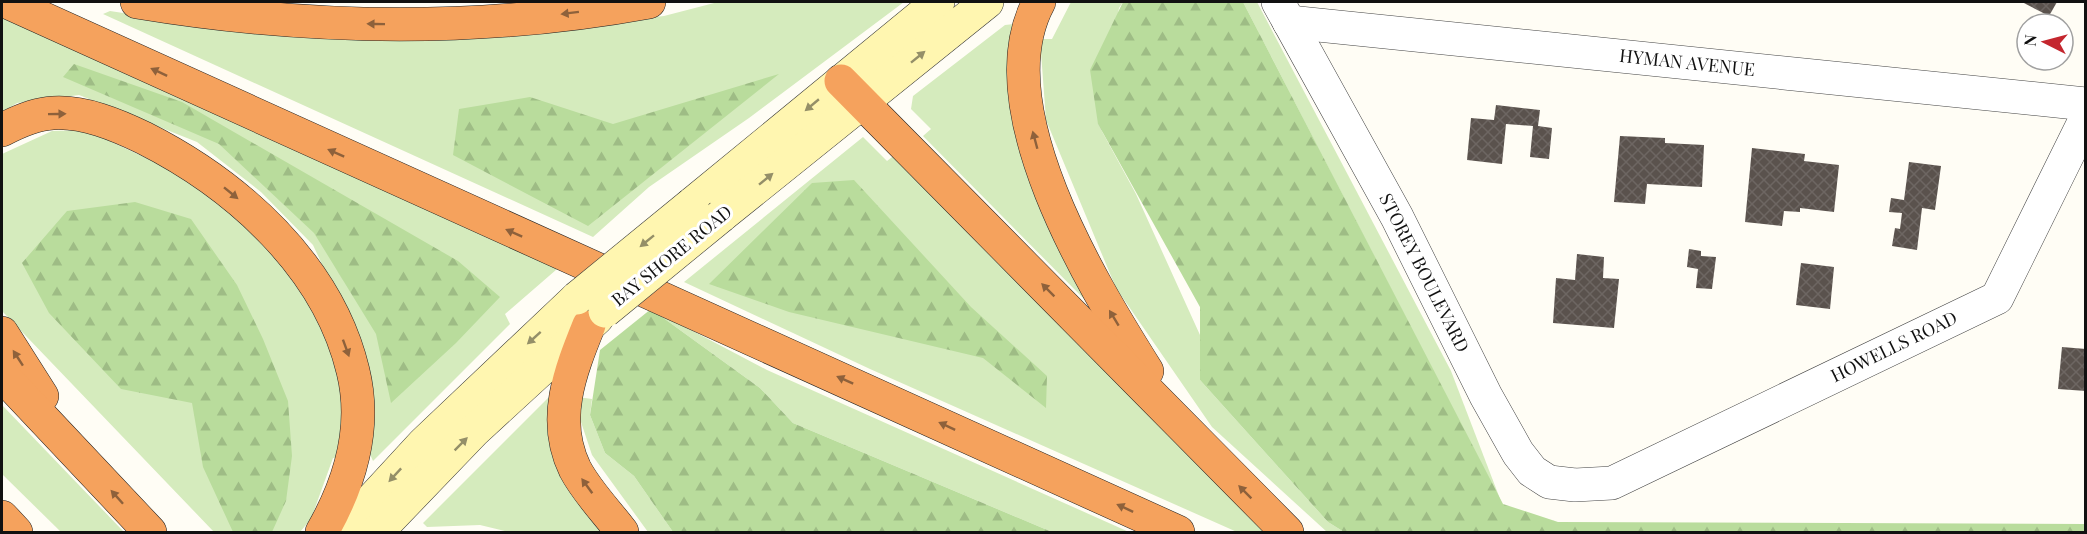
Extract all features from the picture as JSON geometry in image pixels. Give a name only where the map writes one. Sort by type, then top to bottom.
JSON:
[{"type":"highway","points":[[7,2],[1178,532]]},
{"type":"highway","points":[[137,2],[280,19],[406,24],[526,18],[649,2]]},
{"type":"highway","points":[[1039,2],[1026,36],[1022,69],[1025,99],[1039,155],[1065,222],[1093,282],[1178,422]]},
{"type":"highway","points":[[851,91],[1287,532]]},
{"type":"highway","points":[[2,130],[21,121],[53,113],[86,116],[118,127],[162,147],[217,182],[253,212],[291,253],[335,322],[348,353],[356,389],[357,425],[354,455],[344,489],[322,532]]},
{"type":"highway","points":[[590,312],[568,379],[564,431],[575,469],[622,532]]},
{"type":"highway","points":[[2,333],[84,460]]},
{"type":"highway","points":[[2,375],[150,532]]},
{"type":"highway","points":[[2,517],[16,532]]},
{"type":"main road","name":"BAY SHORE ROAD","points":[[342,532],[424,443],[590,312],[707,210],[851,91],[938,2]]},
{"type":"main road","name":"BAY SHORE ROAD","points":[[851,91],[987,2]]},
{"type":"main road","name":"BAY SHORE ROAD","points":[[377,532],[590,312]]},
{"type":"street","name":"HYMAN AVENUE","points":[[1284,12],[2085,104]]},
{"type":"street","name":"STOREY BOULEVARD","points":[[1284,12],[1397,217],[1486,396],[1518,453],[1532,471],[1550,482],[1575,485],[1612,483]]},
{"type":"street","name":"HOWELLS ROAD","points":[[1612,483],[1997,298],[2085,118]]},
{"type":"green space","points":[[718,2],[904,2],[749,118],[649,187],[593,237],[103,14],[110,11],[215,27],[430,41],[664,16]]},
{"type":"green space","points":[[1071,2],[1123,2],[1119,8],[1098,124],[1136,194],[1200,335],[1200,380],[1328,522],[1344,532],[1327,532],[1212,427],[1116,288],[1046,120],[1040,39],[1052,39]]},
{"type":"green space","points":[[1123,2],[1243,2],[1503,504],[1558,522],[2085,524],[2085,532],[1344,532],[1328,522],[1200,380],[1200,307],[1098,124],[1090,70]]},
{"type":"green space","points":[[1243,2],[1257,2],[1451,371],[1502,504]]},
{"type":"green space","points":[[2,9],[564,263],[505,314],[510,324],[373,461],[369,452],[364,355],[313,245],[261,192],[197,142],[79,95],[17,103],[2,112]]},
{"type":"green space","points":[[1014,24],[1020,27],[1089,294],[1086,301],[923,136],[931,129],[911,109],[913,96],[1005,25]]},
{"type":"green space","points":[[74,64],[182,102],[458,261],[500,297],[456,343],[391,403],[376,334],[314,233],[219,144],[63,77]]},
{"type":"green space","points":[[779,74],[588,226],[453,155],[459,109],[530,97],[613,124]]},
{"type":"green space","points":[[86,130],[189,178],[248,219],[324,322],[347,403],[342,459],[333,458],[311,519],[300,532],[214,532],[2,311],[2,154],[52,131]]},
{"type":"green space","points":[[863,137],[887,161],[896,154],[1270,532],[1237,532],[870,369],[684,282]]},
{"type":"green space","points":[[854,180],[971,307],[1047,376],[1046,408],[983,358],[789,312],[709,284],[812,183]]},
{"type":"green space","points":[[135,202],[191,219],[237,285],[263,339],[288,401],[292,456],[286,501],[272,532],[233,532],[203,467],[192,403],[121,389],[49,313],[22,263],[67,211]]},
{"type":"green space","points":[[651,309],[767,370],[1129,532],[1052,532],[793,423],[760,388]]},
{"type":"green space","points":[[651,309],[760,388],[793,423],[1052,532],[673,532],[634,476],[605,453],[590,415],[600,350]]},
{"type":"green space","points":[[550,396],[609,532],[509,532],[480,525],[427,527],[423,523]]},
{"type":"green space","points":[[578,397],[592,399],[590,415],[605,453],[634,476],[673,532],[648,532],[592,455],[580,419]]},
{"type":"green space","points":[[2,405],[124,532],[61,532],[2,474]]},
{"type":"building","points":[[2022,2],[2057,2],[2051,12],[2041,12]]},
{"type":"building","points":[[1496,105],[1540,110],[1538,126],[1552,128],[1549,159],[1530,157],[1533,126],[1506,124],[1502,164],[1467,160],[1471,118],[1494,120]]},
{"type":"building","points":[[1620,136],[1665,138],[1665,143],[1704,145],[1702,187],[1647,184],[1645,204],[1614,202]]},
{"type":"building","points":[[1752,148],[1805,154],[1804,161],[1839,165],[1834,212],[1800,208],[1800,212],[1784,211],[1782,226],[1745,222]]},
{"type":"building","points":[[1909,162],[1941,166],[1935,210],[1922,208],[1917,250],[1892,246],[1895,228],[1900,229],[1902,213],[1889,212],[1891,198],[1904,200]]},
{"type":"building","points":[[1689,249],[1701,251],[1701,256],[1716,257],[1712,289],[1696,288],[1698,269],[1687,267]]},
{"type":"building","points":[[1577,254],[1604,257],[1603,278],[1619,279],[1614,328],[1553,323],[1556,278],[1575,280]]},
{"type":"building","points":[[1801,263],[1834,267],[1830,309],[1796,305]]},
{"type":"building","points":[[2062,347],[2086,349],[2086,391],[2058,389]]}]
